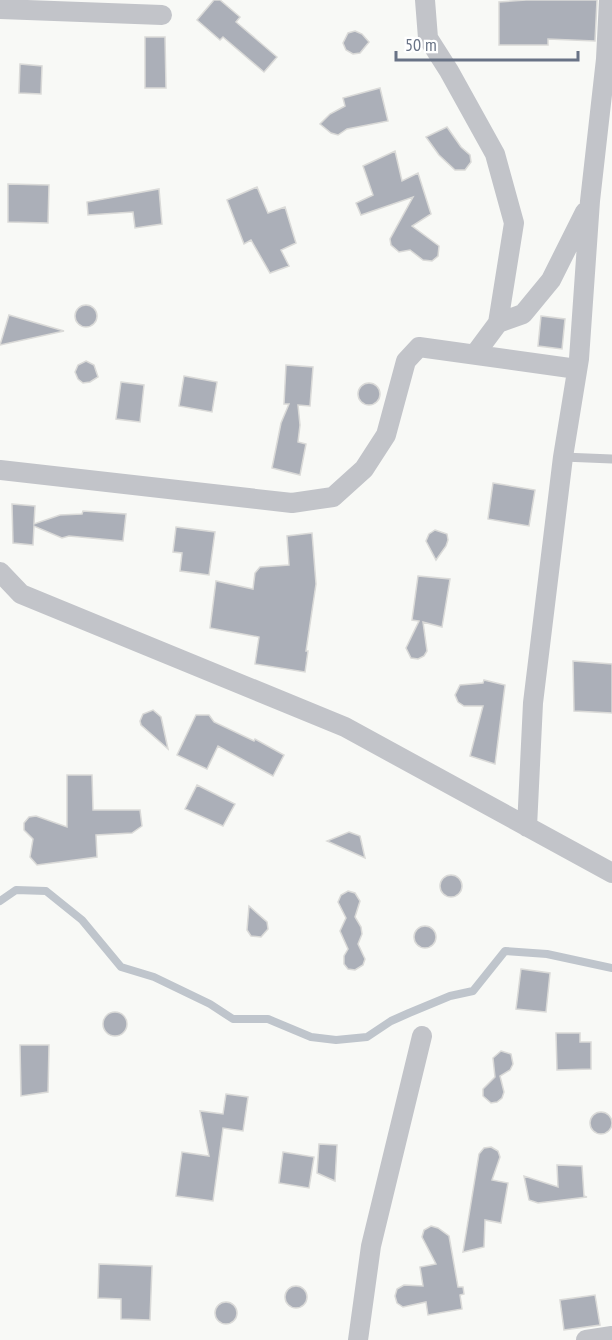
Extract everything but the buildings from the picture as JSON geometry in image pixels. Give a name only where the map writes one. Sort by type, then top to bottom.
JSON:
[{"type":"street","points":[[425,0],[428,38],[495,154],[514,223],[498,323],[475,354]]},
{"type":"street","points":[[527,827],[533,703],[563,457],[577,369],[590,201],[606,59],[609,0]]},
{"type":"street","points":[[0,9],[162,15]]},
{"type":"street","points":[[498,323],[523,314],[551,280],[590,201]]},
{"type":"street","points":[[0,470],[292,503],[333,497],[364,470],[386,435],[406,361],[419,347],[577,369]]},
{"type":"street","points":[[0,572],[21,594],[345,727],[612,873]]},
{"type":"street","points":[[358,1340],[371,1246],[422,1036]]},
{"type":"street","points":[[586,1340],[612,1336]]},
{"type":"lane","points":[[563,457],[612,459]]},
{"type":"waterway","points":[[0,901],[16,890],[46,891],[82,920],[121,967],[154,977],[210,1004],[233,1019],[268,1019],[311,1037],[336,1040],[367,1037],[391,1021],[409,1013],[450,996],[473,991],[505,951],[547,954],[612,968]]}]
